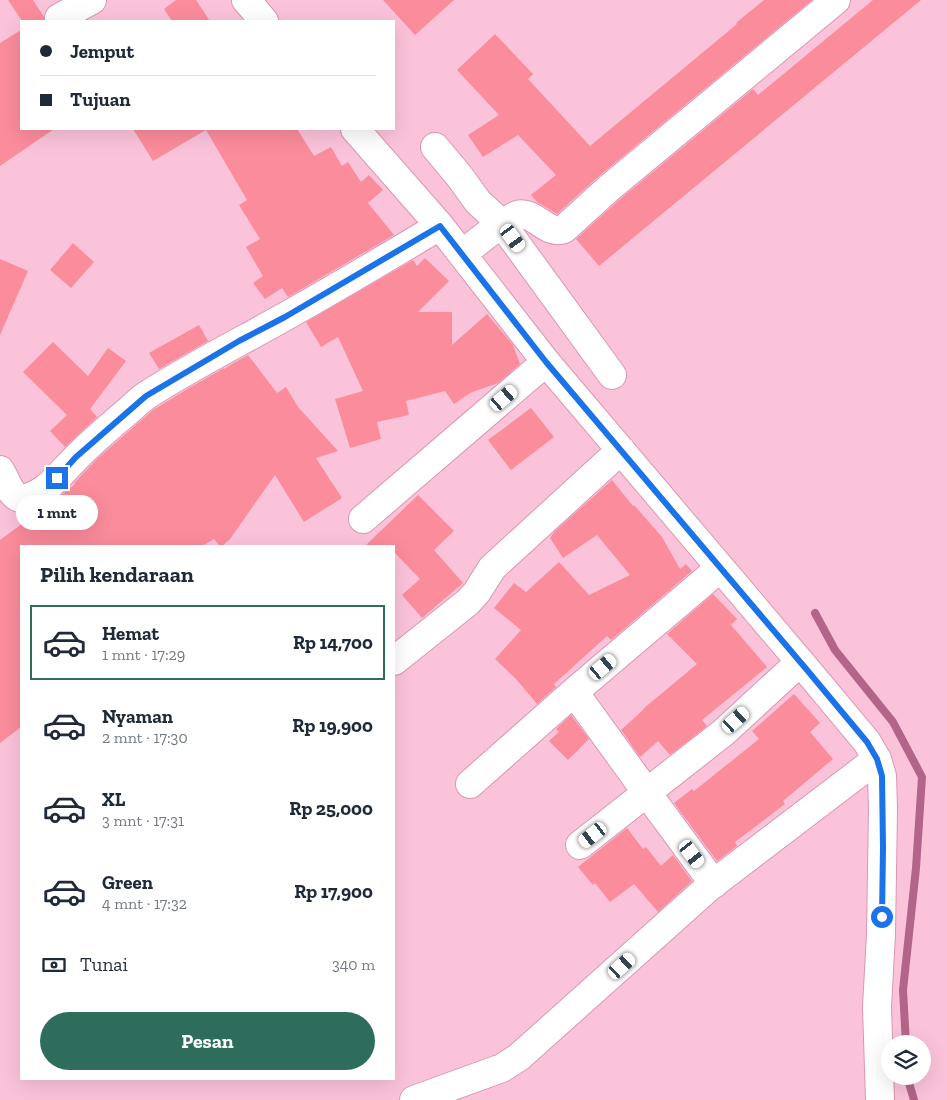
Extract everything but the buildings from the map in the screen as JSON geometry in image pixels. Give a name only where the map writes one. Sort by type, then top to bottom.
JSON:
[{"type":"street","points":[[59,18],[92,0]]},
{"type":"street","points":[[246,0],[263,20]]},
{"type":"street","points":[[484,237],[517,215],[531,217],[556,231],[564,229],[609,188],[836,0]]},
{"type":"street","points":[[356,130],[440,226],[484,237],[612,375]]},
{"type":"street","points":[[435,147],[478,202],[484,237],[546,362],[867,742],[877,759],[882,776],[883,809],[881,925],[877,1007],[880,1100]]},
{"type":"street","points":[[0,470],[16,496],[30,497],[43,491],[76,457],[146,396],[440,226]]},
{"type":"street","points":[[363,520],[546,362]]},
{"type":"street","points":[[395,660],[468,602],[477,592],[492,568],[621,450]]},
{"type":"street","points":[[470,784],[574,692],[720,568]]},
{"type":"street","points":[[580,845],[724,732],[800,662]]},
{"type":"street","points":[[574,692],[714,884]]},
{"type":"street","points":[[414,1100],[502,1068],[519,1057],[714,884],[877,759]]},
{"type":"waterway","points":[[815,613],[835,650],[893,722],[922,777],[916,868],[903,990],[906,1035]]},
{"type":"waterway","points":[[910,1085],[914,1100]]},
{"type":"route","points":[[57,478],[76,457],[146,396],[440,226],[546,362],[867,742],[877,759],[882,776],[882,917]]}]
